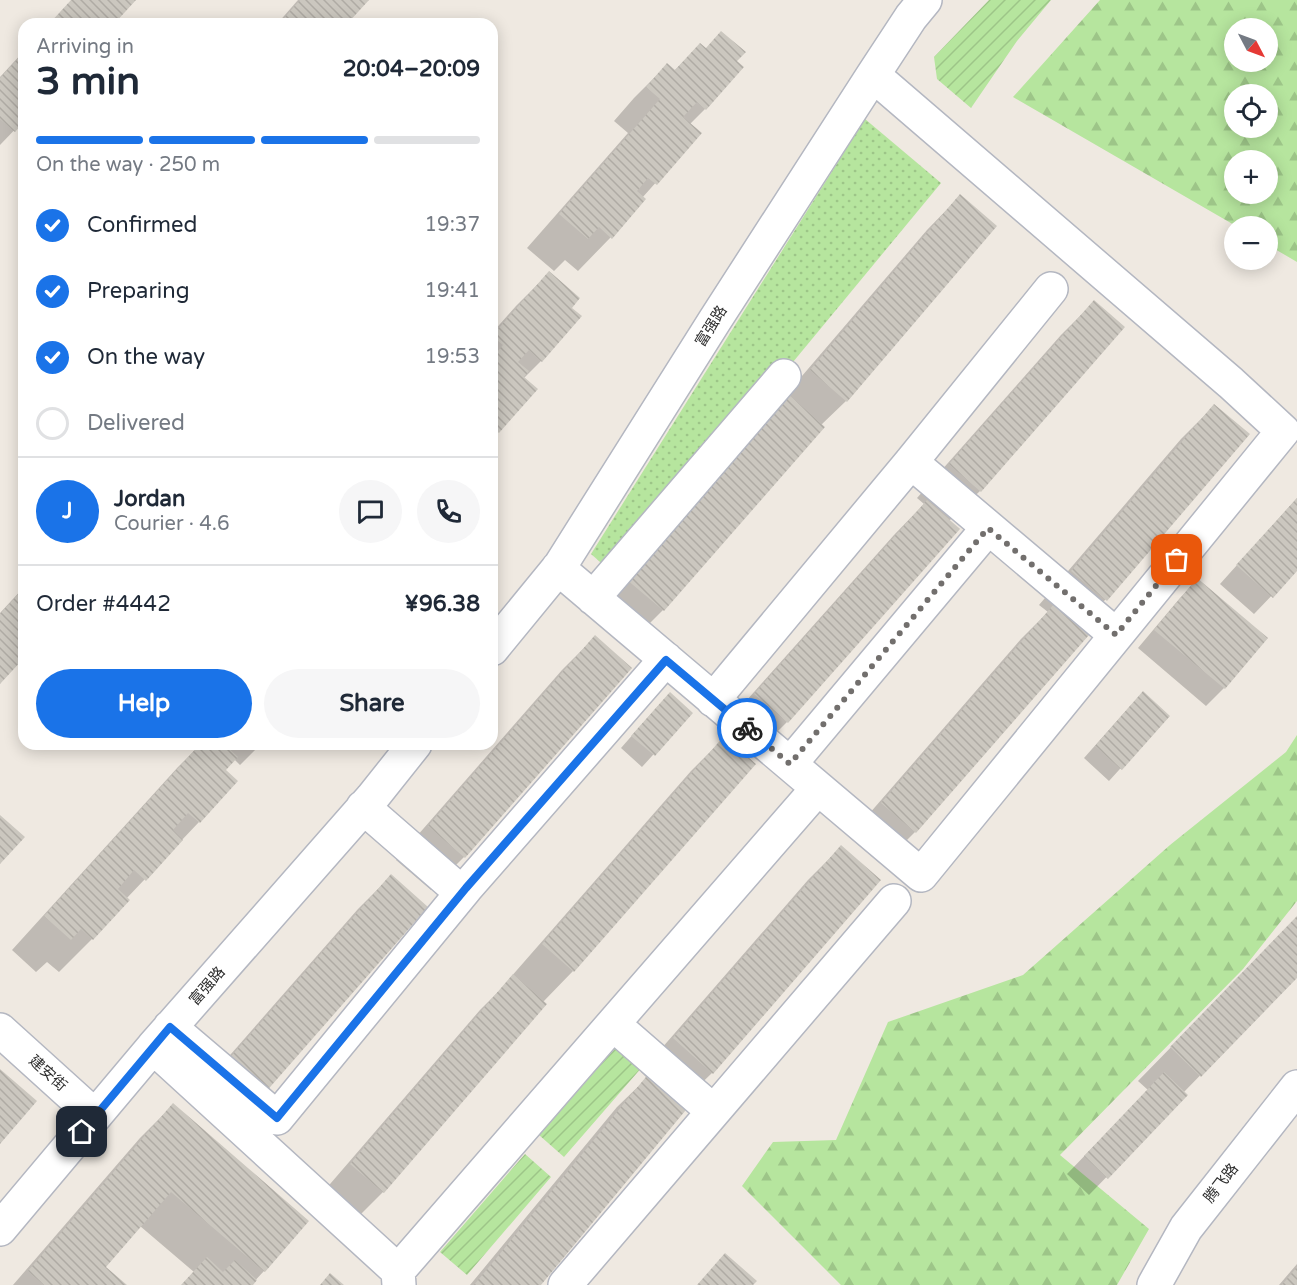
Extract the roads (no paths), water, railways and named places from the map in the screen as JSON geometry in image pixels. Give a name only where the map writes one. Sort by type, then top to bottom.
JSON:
[{"type":"street","name":"富强路","points":[[498,642],[558,568],[873,75],[911,17],[925,0]]},
{"type":"street","points":[[558,568],[921,875],[1283,431],[1231,383],[873,75]]},
{"type":"street","points":[[713,700],[1051,290]]},
{"type":"street","points":[[593,598],[784,376]]},
{"type":"street","points":[[911,462],[1116,635]]},
{"type":"street","points":[[790,764],[988,528]]},
{"type":"street","points":[[161,1037],[277,1118],[462,893],[666,660]]},
{"type":"street","name":"富强路","points":[[0,1229],[161,1037],[363,807],[410,750]]},
{"type":"street","points":[[161,1037],[399,1278],[818,788]]},
{"type":"street","points":[[363,807],[462,893]]},
{"type":"street","points":[[565,1285],[894,901]]},
{"type":"street","points":[[614,1024],[713,1111]]},
{"type":"street","name":"建安街","points":[[0,1030],[95,1116]]},
{"type":"street","name":"腾飞路","points":[[1154,1285],[1186,1228],[1297,1087]]}]
